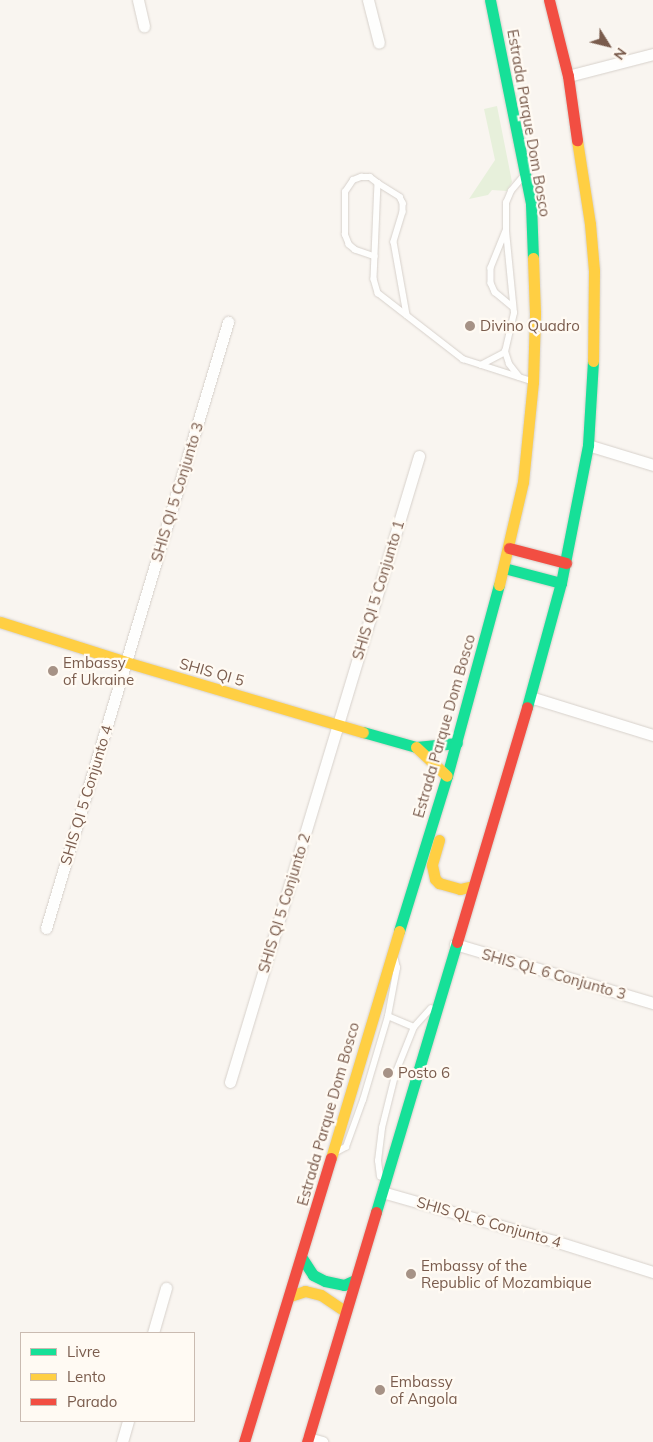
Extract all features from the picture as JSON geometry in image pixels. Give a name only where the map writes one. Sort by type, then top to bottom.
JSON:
[{"type":"main road","name":"Estrada Parque Dom Bosco","points":[[244,1442],[302,1258],[393,948],[447,776],[504,568],[523,482],[533,382],[534,253],[531,204],[490,0]]},
{"type":"main road","points":[[308,1440],[345,1310],[530,697],[566,563],[588,445],[594,347],[594,271],[568,76],[549,0]]},
{"type":"main road","points":[[509,548],[566,563]]},
{"type":"main road","points":[[504,568],[561,583]]},
{"type":"main road","name":"SHIS QI 5","points":[[0,622],[126,662],[416,748],[447,776]]},
{"type":"main road","name":"SHIS QI 5","points":[[416,748],[456,742]]},
{"type":"main road","points":[[447,776],[453,793],[432,873],[439,883],[453,888],[460,889],[474,886]]},
{"type":"main road","points":[[302,1258],[313,1275],[325,1281],[344,1286],[355,1280]]},
{"type":"main road","points":[[290,1296],[305,1291],[321,1295],[345,1310]]},
{"type":"street","points":[[138,0],[144,26]]},
{"type":"street","points":[[368,0],[379,43]]},
{"type":"street","points":[[568,76],[653,54]]},
{"type":"street","name":"SHIS QI 5 Conjunto 3","points":[[126,662],[228,322]]},
{"type":"street","points":[[588,445],[653,465]]},
{"type":"street","name":"SHIS QI 5 Conjunto 1","points":[[338,724],[419,456]]},
{"type":"street","name":"SHIS QI 5 Conjunto 4","points":[[46,928],[126,662]]},
{"type":"street","points":[[530,697],[653,735]]},
{"type":"street","name":"SHIS QI 5 Conjunto 2","points":[[230,1082],[338,724]]},
{"type":"street","name":"SHIS QL 6 Conjunto 3","points":[[455,944],[653,1003]]},
{"type":"street","name":"SHIS QL 6 Conjunto 4","points":[[382,1192],[653,1272]]},
{"type":"street","points":[[153,1332],[166,1288]]},
{"type":"street","points":[[122,1442],[128,1422]]},
{"type":"street","points":[[308,1440],[322,1442]]},
{"type":"lane","points":[[520,378],[509,364],[505,352],[513,324],[510,253],[506,231],[506,203],[511,191],[525,174]]},
{"type":"lane","points":[[375,257],[355,250],[348,245],[345,235],[346,192],[353,180],[370,177],[400,197],[403,203],[403,212],[394,242],[407,315]]},
{"type":"lane","points":[[378,184],[374,279],[378,293],[463,359],[533,382]]},
{"type":"lane","points":[[506,231],[491,268],[491,283],[495,292],[513,307]]},
{"type":"lane","points":[[481,365],[505,352]]},
{"type":"lane","points":[[332,1153],[346,1147],[354,1130],[388,1016],[397,968],[393,948]]},
{"type":"lane","points":[[382,1192],[378,1161],[382,1128],[396,1072],[414,1027],[438,1001]]},
{"type":"lane","points":[[388,1016],[414,1027]]},
{"type":"green space","points":[[497,106],[512,182],[507,191],[492,190],[488,195],[469,199],[495,160],[484,109]]},
{"type":"traffic: fast","points":[[490,0],[531,204],[533,258]]},
{"type":"traffic: fast","points":[[527,707],[561,583],[588,445],[593,361]]},
{"type":"traffic: fast","points":[[504,568],[561,583]]},
{"type":"traffic: fast","points":[[399,931],[447,776],[499,585]]},
{"type":"traffic: fast","points":[[363,732],[416,747],[457,743]]},
{"type":"traffic: fast","points":[[376,1212],[457,942]]},
{"type":"traffic: fast","points":[[302,1258],[313,1275],[325,1281],[344,1285],[355,1280]]},
{"type":"traffic: slow","points":[[577,140],[590,224],[594,271],[593,361]]},
{"type":"traffic: slow","points":[[499,585],[523,482],[533,382],[535,313],[533,258]]},
{"type":"traffic: slow","points":[[0,622],[126,662],[363,732]]},
{"type":"traffic: slow","points":[[416,747],[447,776]]},
{"type":"traffic: slow","points":[[439,840],[432,865],[435,879],[439,883],[460,889],[473,886]]},
{"type":"traffic: slow","points":[[331,1158],[399,931]]},
{"type":"traffic: slow","points":[[290,1296],[305,1291],[321,1295],[345,1311]]},
{"type":"traffic: jam","points":[[549,0],[568,76],[577,140]]},
{"type":"traffic: jam","points":[[509,548],[566,563]]},
{"type":"traffic: jam","points":[[457,942],[527,707]]},
{"type":"traffic: jam","points":[[244,1442],[331,1158]]},
{"type":"traffic: jam","points":[[307,1442],[376,1212]]},
{"type":"place","name":"Divino Quadro","points":[[470,326]]},
{"type":"place","name":"Embassy of Ukraine","points":[[53,671]]},
{"type":"place","name":"Posto 6","points":[[388,1073]]},
{"type":"place","name":"Embassy of the Republic of Mozambique","points":[[411,1274]]},
{"type":"place","name":"Embassy of Angola","points":[[380,1390]]}]
